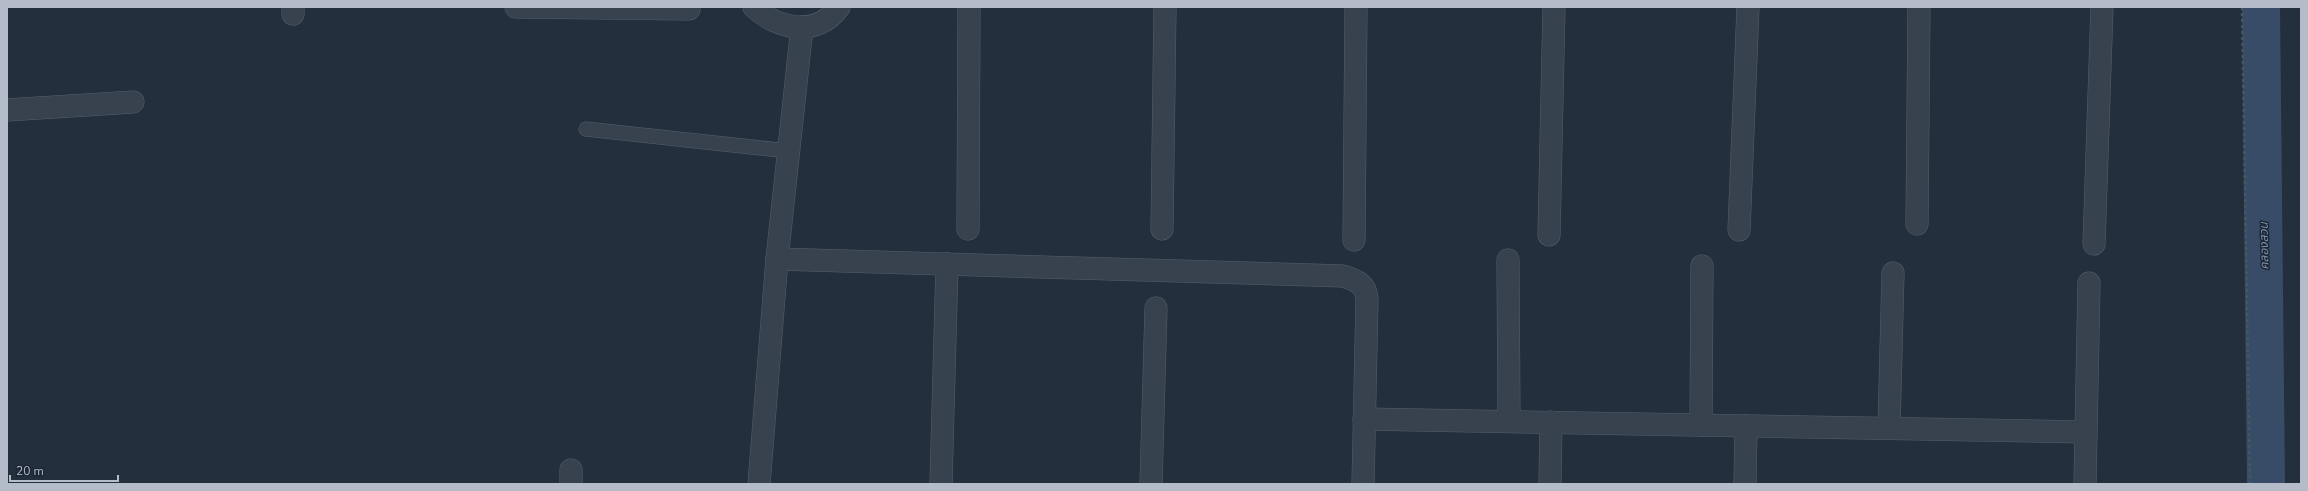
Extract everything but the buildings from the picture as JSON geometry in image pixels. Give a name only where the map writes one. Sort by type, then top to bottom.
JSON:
[{"type":"street","points":[[516,7],[689,9]]},
{"type":"street","points":[[754,7],[773,22],[784,26],[802,27],[822,21],[839,7]]},
{"type":"street","points":[[968,229],[969,7]]},
{"type":"street","points":[[1162,229],[1165,7]]},
{"type":"street","points":[[1354,240],[1356,7]]},
{"type":"street","points":[[1549,235],[1554,7]]},
{"type":"street","points":[[1739,230],[1748,7]]},
{"type":"street","points":[[1917,224],[1919,7]]},
{"type":"street","points":[[2094,244],[2102,7]]},
{"type":"street","points":[[759,484],[776,259],[802,27]]},
{"type":"street","points":[[7,110],[132,102]]},
{"type":"street","points":[[776,259],[1343,276],[1357,280],[1366,290],[1363,484]]},
{"type":"street","points":[[1508,260],[1509,421]]},
{"type":"street","points":[[941,484],[947,264]]},
{"type":"street","points":[[1701,425],[1702,266]]},
{"type":"street","points":[[1889,428],[1892,273]]},
{"type":"street","points":[[2084,484],[2089,283]]},
{"type":"street","points":[[1151,484],[1156,308]]},
{"type":"street","points":[[1364,419],[2085,432]]},
{"type":"street","points":[[1550,484],[1552,422]]},
{"type":"street","points":[[1745,484],[1746,426]]},
{"type":"lane","points":[[586,129],[788,152]]},
{"type":"path","points":[[2242,7],[2250,484]]},
{"type":"waterway","name":"คลองสวน","points":[[2261,7],[2266,484]]}]
